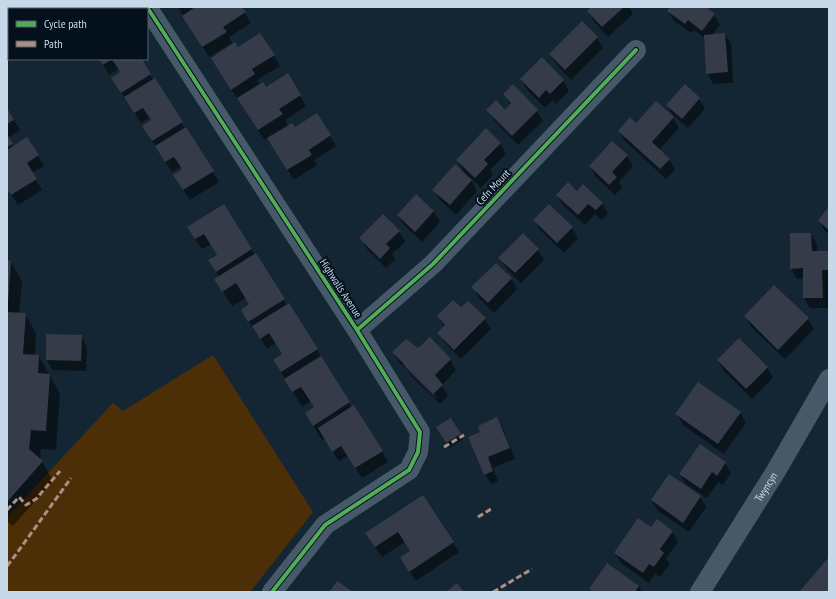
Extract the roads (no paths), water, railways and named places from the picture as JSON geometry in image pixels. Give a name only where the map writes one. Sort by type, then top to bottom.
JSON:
[{"type":"street","name":"Highwalls Avenue","points":[[148,9],[357,330],[420,432],[418,452],[409,470],[325,525],[272,592]]},
{"type":"street","name":"Cefn Mount","points":[[357,330],[433,264],[636,50]]},
{"type":"street","name":"Twyncyn","points":[[700,592],[776,471],[829,379]]}]
